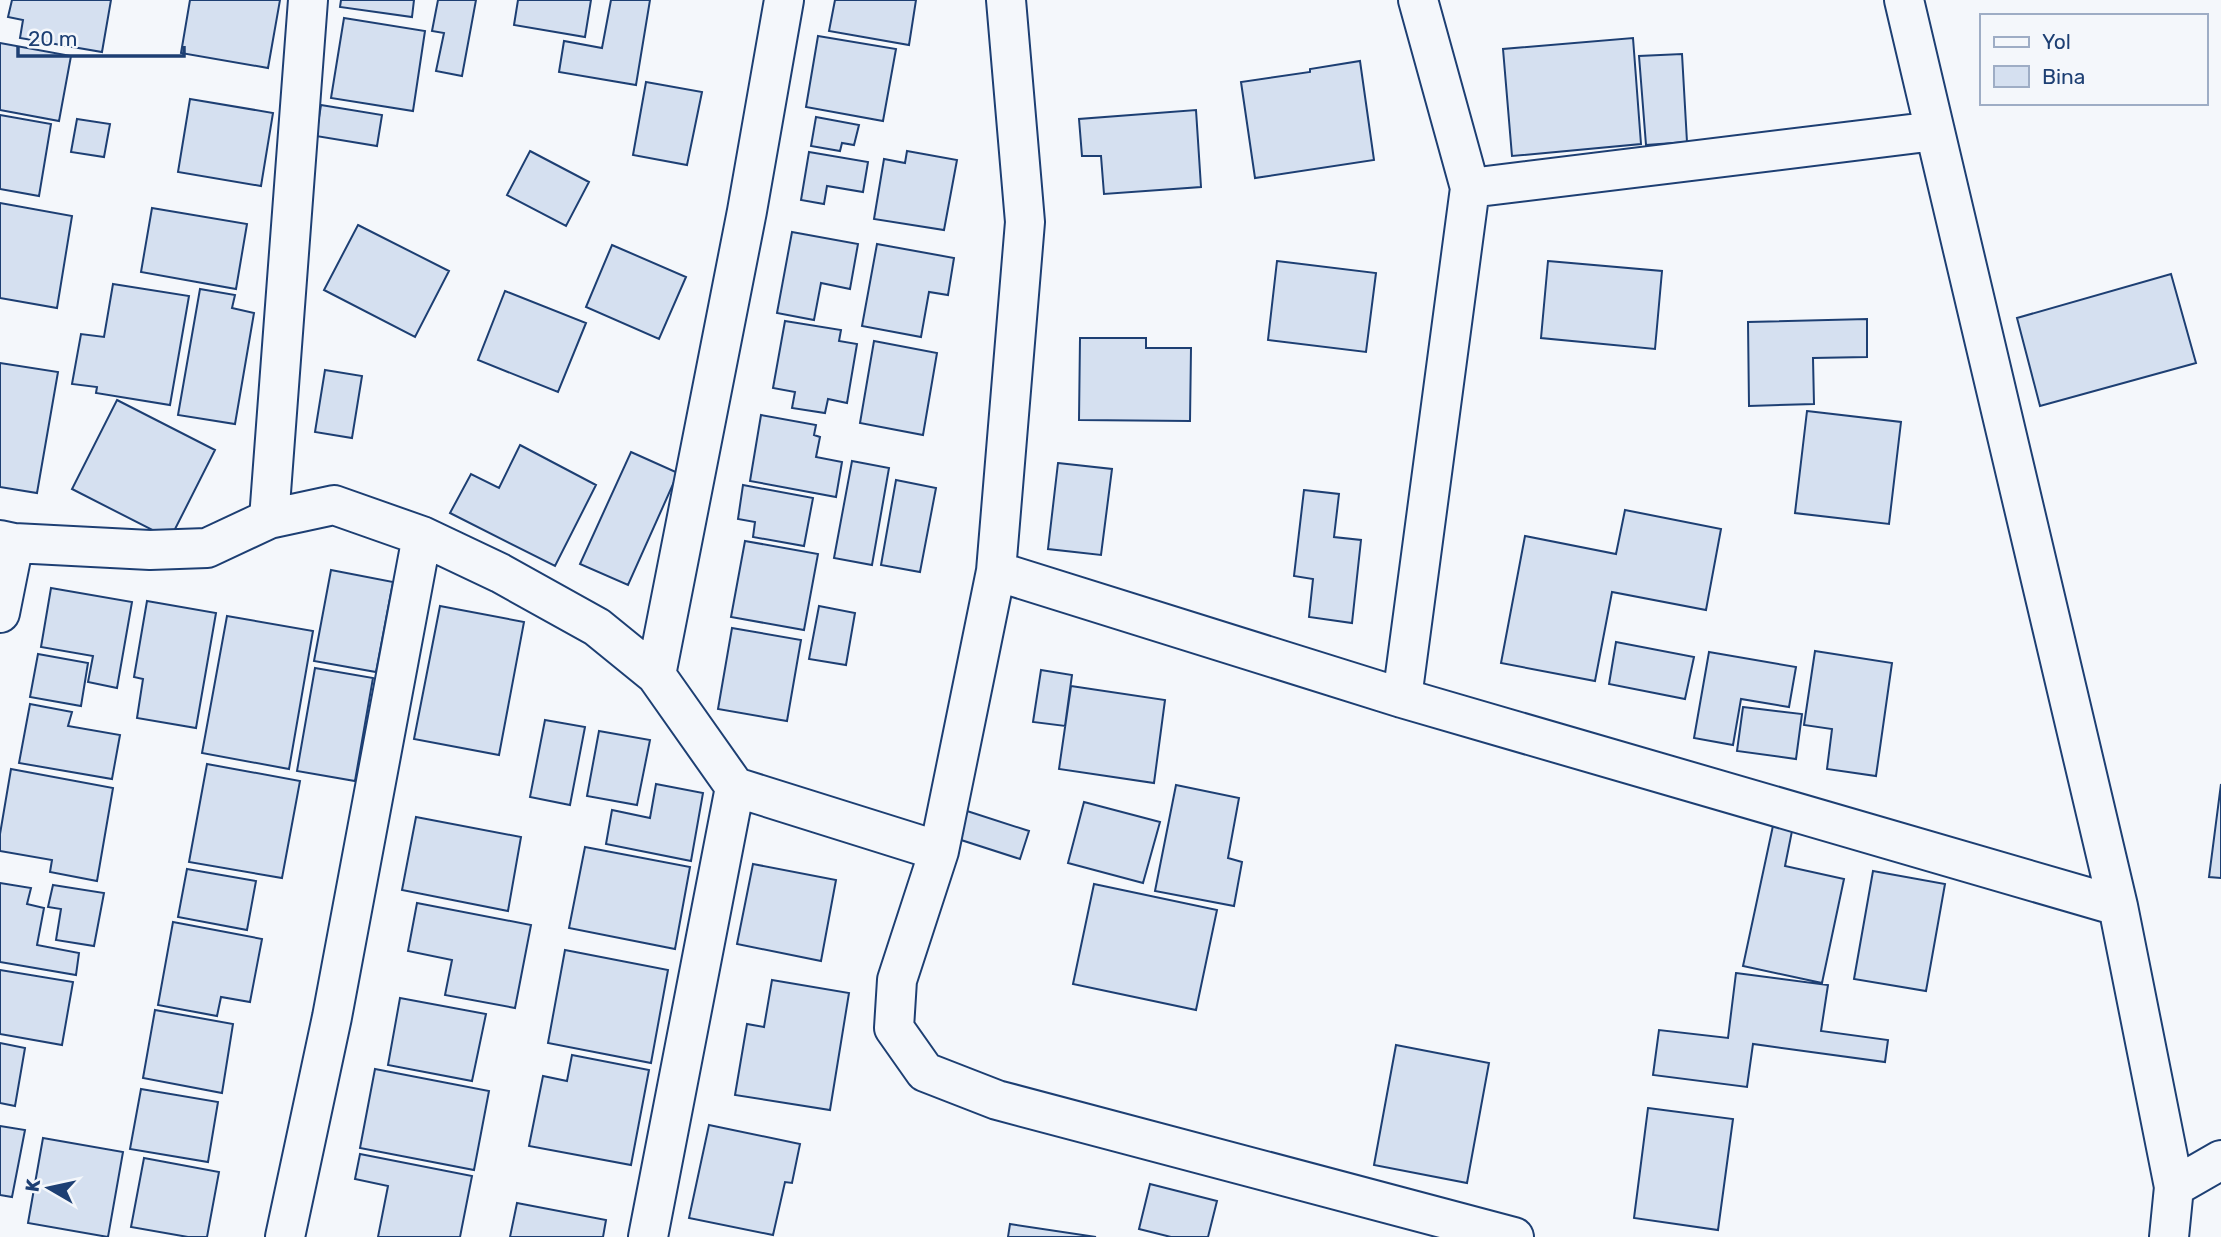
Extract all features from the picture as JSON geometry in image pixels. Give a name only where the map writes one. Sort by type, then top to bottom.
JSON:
[{"type":"street","points":[[270,519],[308,0]]},
{"type":"street","points":[[656,675],[747,211],[784,0]]},
{"type":"street","points":[[1006,0],[1025,222],[996,571],[939,852],[897,980],[894,1028],[925,1072],[997,1100],[1514,1237]]},
{"type":"street","points":[[1402,698],[1471,188],[1418,0]]},
{"type":"street","points":[[1905,0],[2118,906],[2174,1187],[2169,1237]]},
{"type":"street","points":[[1471,188],[1935,131]]},
{"type":"street","points":[[0,613],[7,542],[150,550],[207,548],[270,519],[334,505],[422,536],[500,573],[597,627],[656,675],[735,787],[939,852]]},
{"type":"street","points":[[285,1237],[332,1017],[422,536]]},
{"type":"street","points":[[996,571],[1402,698],[2118,906]]},
{"type":"street","points":[[649,1237],[735,787]]},
{"type":"street","points":[[2174,1187],[2221,1160]]},
{"type":"building","points":[[12,0],[111,0],[102,52],[20,38],[23,20],[8,17]]},
{"type":"building","points":[[190,0],[280,0],[268,68],[181,53]]},
{"type":"building","points":[[341,0],[414,0],[412,17],[340,7]]},
{"type":"building","points":[[438,0],[476,0],[462,76],[436,71],[444,33],[432,31]]},
{"type":"building","points":[[518,0],[591,0],[585,37],[514,25]]},
{"type":"building","points":[[611,0],[650,0],[636,85],[559,72],[564,41],[602,48]]},
{"type":"building","points":[[835,0],[916,0],[909,45],[829,31]]},
{"type":"building","points":[[344,18],[425,31],[413,111],[331,98]]},
{"type":"building","points":[[818,36],[896,49],[883,121],[806,107]]},
{"type":"building","points":[[1633,38],[1641,144],[1512,156],[1503,49]]},
{"type":"building","points":[[0,43],[71,56],[59,121],[0,110]]},
{"type":"building","points":[[1682,54],[1687,142],[1646,145],[1639,56]]},
{"type":"building","points":[[1360,61],[1374,160],[1255,178],[1241,82],[1310,72],[1310,69]]},
{"type":"building","points":[[646,82],[702,92],[687,165],[633,155]]},
{"type":"building","points":[[190,99],[273,113],[261,186],[178,172]]},
{"type":"building","points":[[321,105],[382,115],[377,146],[316,136]]},
{"type":"building","points":[[1196,110],[1201,187],[1104,194],[1101,156],[1082,156],[1079,119]]},
{"type":"building","points":[[0,115],[51,124],[39,196],[0,189]]},
{"type":"building","points":[[816,117],[859,125],[854,145],[842,143],[840,151],[811,146]]},
{"type":"building","points":[[77,119],[110,124],[104,157],[71,152]]},
{"type":"building","points":[[530,151],[589,182],[566,226],[507,195]]},
{"type":"building","points":[[907,151],[957,160],[944,230],[874,219],[884,159],[905,163]]},
{"type":"building","points":[[809,152],[868,162],[863,192],[827,186],[824,204],[801,200]]},
{"type":"building","points":[[0,203],[72,216],[57,308],[0,298]]},
{"type":"building","points":[[152,208],[247,224],[236,289],[141,272]]},
{"type":"building","points":[[358,225],[449,271],[415,337],[324,290]]},
{"type":"building","points":[[792,232],[858,244],[850,289],[821,283],[814,320],[777,313]]},
{"type":"building","points":[[877,244],[954,258],[948,295],[929,292],[921,337],[862,326]]},
{"type":"building","points":[[612,245],[686,277],[659,339],[586,307]]},
{"type":"building","points":[[1277,261],[1376,273],[1366,352],[1268,340]]},
{"type":"building","points":[[1548,261],[1662,271],[1655,349],[1541,338]]},
{"type":"building","points":[[2171,274],[2196,363],[2040,406],[2017,318]]},
{"type":"building","points":[[113,284],[189,296],[170,405],[96,393],[97,387],[72,384],[81,334],[104,337]]},
{"type":"building","points":[[200,289],[235,295],[232,308],[254,313],[235,424],[178,415]]},
{"type":"building","points":[[505,291],[586,323],[558,392],[478,360]]},
{"type":"building","points":[[1867,319],[1867,357],[1813,358],[1814,404],[1749,406],[1748,322]]},
{"type":"building","points":[[785,321],[841,330],[839,341],[857,344],[847,403],[828,399],[825,413],[792,408],[795,392],[773,388]]},
{"type":"building","points":[[1080,338],[1146,338],[1146,348],[1191,348],[1190,421],[1079,420]]},
{"type":"building","points":[[874,341],[937,353],[923,435],[860,423]]},
{"type":"building","points":[[0,363],[58,372],[37,493],[0,487]]},
{"type":"building","points":[[325,370],[362,376],[352,438],[315,432]]},
{"type":"building","points":[[117,400],[215,450],[170,539],[72,489]]},
{"type":"building","points":[[1807,411],[1901,422],[1889,524],[1795,513]]},
{"type":"building","points":[[761,415],[816,425],[814,435],[820,437],[816,457],[842,462],[836,497],[750,481]]},
{"type":"building","points":[[520,445],[596,485],[555,566],[450,513],[471,474],[499,488]]},
{"type":"building","points":[[631,452],[678,473],[628,585],[580,564]]},
{"type":"building","points":[[852,461],[889,468],[872,565],[834,558]]},
{"type":"building","points":[[1058,463],[1112,469],[1101,555],[1048,549]]},
{"type":"building","points":[[896,480],[936,488],[920,572],[881,565]]},
{"type":"building","points":[[743,485],[813,498],[804,546],[753,537],[755,522],[738,519]]},
{"type":"building","points":[[1304,490],[1339,494],[1334,537],[1361,540],[1352,623],[1309,617],[1313,579],[1294,576]]},
{"type":"building","points":[[1625,510],[1721,529],[1706,610],[1612,592],[1595,681],[1501,663],[1525,536],[1616,554]]},
{"type":"building","points":[[745,541],[818,554],[804,630],[731,617]]},
{"type":"building","points":[[331,570],[393,582],[376,672],[314,661]]},
{"type":"building","points":[[51,588],[132,602],[117,688],[88,682],[93,656],[41,647]]},
{"type":"building","points":[[147,601],[216,613],[196,728],[137,718],[143,679],[134,677]]},
{"type":"building","points":[[440,606],[524,622],[499,755],[414,739]]},
{"type":"building","points":[[819,606],[855,613],[846,665],[809,659]]},
{"type":"building","points":[[227,616],[313,631],[289,769],[202,753]]},
{"type":"building","points":[[732,628],[801,640],[787,721],[718,709]]},
{"type":"building","points":[[1616,642],[1694,657],[1685,699],[1609,684]]},
{"type":"building","points":[[1815,651],[1892,663],[1876,776],[1827,769],[1832,729],[1804,725]]},
{"type":"building","points":[[1709,652],[1796,667],[1789,707],[1741,699],[1733,745],[1694,738]]},
{"type":"building","points":[[38,654],[88,663],[81,706],[30,697]]},
{"type":"building","points":[[315,668],[373,678],[355,781],[297,771]]},
{"type":"building","points":[[1041,670],[1072,675],[1065,726],[1033,722]]},
{"type":"building","points":[[1071,686],[1165,700],[1154,783],[1059,769]]},
{"type":"building","points":[[30,704],[72,712],[68,726],[120,735],[112,779],[19,763]]},
{"type":"building","points":[[1743,707],[1802,714],[1796,759],[1737,751]]},
{"type":"building","points":[[545,720],[585,727],[570,805],[530,797]]},
{"type":"building","points":[[599,731],[650,740],[637,805],[587,796]]},
{"type":"building","points":[[207,764],[300,781],[282,878],[189,862]]},
{"type":"building","points":[[11,769],[113,788],[97,881],[50,872],[52,860],[0,851],[0,834]]},
{"type":"building","points":[[656,784],[703,793],[691,861],[606,844],[612,810],[650,818]]},
{"type":"building","points":[[2221,784],[2221,878],[2209,877]]},
{"type":"building","points":[[1176,785],[1239,798],[1228,858],[1242,862],[1234,906],[1155,891]]},
{"type":"building","points":[[1084,802],[1160,822],[1143,883],[1068,863]]},
{"type":"building","points":[[967,811],[1029,831],[1020,859],[958,839]]},
{"type":"building","points":[[416,817],[521,837],[508,911],[402,890]]},
{"type":"building","points":[[1774,821],[1793,826],[1785,866],[1844,879],[1822,983],[1743,966]]},
{"type":"building","points":[[585,847],[690,867],[675,949],[569,928]]},
{"type":"building","points":[[753,864],[836,880],[821,961],[737,944]]},
{"type":"building","points":[[187,869],[256,881],[247,930],[178,917]]},
{"type":"building","points":[[1873,871],[1945,884],[1926,991],[1854,979]]},
{"type":"building","points":[[0,883],[31,888],[27,904],[44,908],[37,945],[79,953],[76,975],[0,962]]},
{"type":"building","points":[[1094,884],[1217,910],[1196,1010],[1073,984]]},
{"type":"building","points":[[53,885],[104,893],[94,946],[56,940],[61,909],[48,907]]},
{"type":"building","points":[[417,903],[531,925],[515,1008],[445,995],[452,960],[408,951]]},
{"type":"building","points":[[173,922],[262,939],[250,1002],[221,997],[217,1016],[158,1005]]},
{"type":"building","points":[[565,950],[668,970],[651,1063],[548,1043]]},
{"type":"building","points":[[0,970],[73,982],[62,1045],[0,1034]]},
{"type":"building","points":[[1736,973],[1828,985],[1821,1031],[1888,1040],[1885,1062],[1753,1044],[1747,1087],[1653,1075],[1659,1030],[1728,1038]]},
{"type":"building","points":[[772,980],[849,993],[830,1110],[735,1095],[747,1024],[764,1027]]},
{"type":"building","points":[[400,998],[486,1014],[472,1081],[388,1065]]},
{"type":"building","points":[[155,1010],[233,1024],[222,1093],[143,1078]]},
{"type":"building","points":[[0,1043],[25,1048],[15,1106],[0,1103]]},
{"type":"building","points":[[1396,1045],[1489,1063],[1467,1183],[1374,1165]]},
{"type":"building","points":[[572,1055],[649,1070],[631,1165],[529,1146],[543,1076],[567,1081]]},
{"type":"building","points":[[375,1069],[489,1091],[474,1170],[360,1148]]},
{"type":"building","points":[[141,1089],[218,1102],[208,1162],[130,1149]]},
{"type":"building","points":[[1648,1108],[1733,1119],[1718,1230],[1634,1218]]},
{"type":"building","points":[[709,1125],[800,1144],[792,1183],[785,1182],[773,1235],[689,1218]]},
{"type":"building","points":[[0,1126],[25,1130],[12,1197],[0,1195]]},
{"type":"building","points":[[43,1138],[123,1152],[108,1237],[28,1223]]},
{"type":"building","points":[[360,1154],[472,1176],[460,1237],[378,1237],[388,1186],[355,1179]]},
{"type":"building","points":[[144,1158],[219,1172],[207,1237],[188,1237],[131,1227]]},
{"type":"building","points":[[1150,1184],[1217,1201],[1208,1237],[1171,1237],[1139,1229]]},
{"type":"building","points":[[517,1203],[606,1220],[603,1237],[510,1237]]},
{"type":"building","points":[[1010,1224],[1096,1237],[1008,1237]]}]
